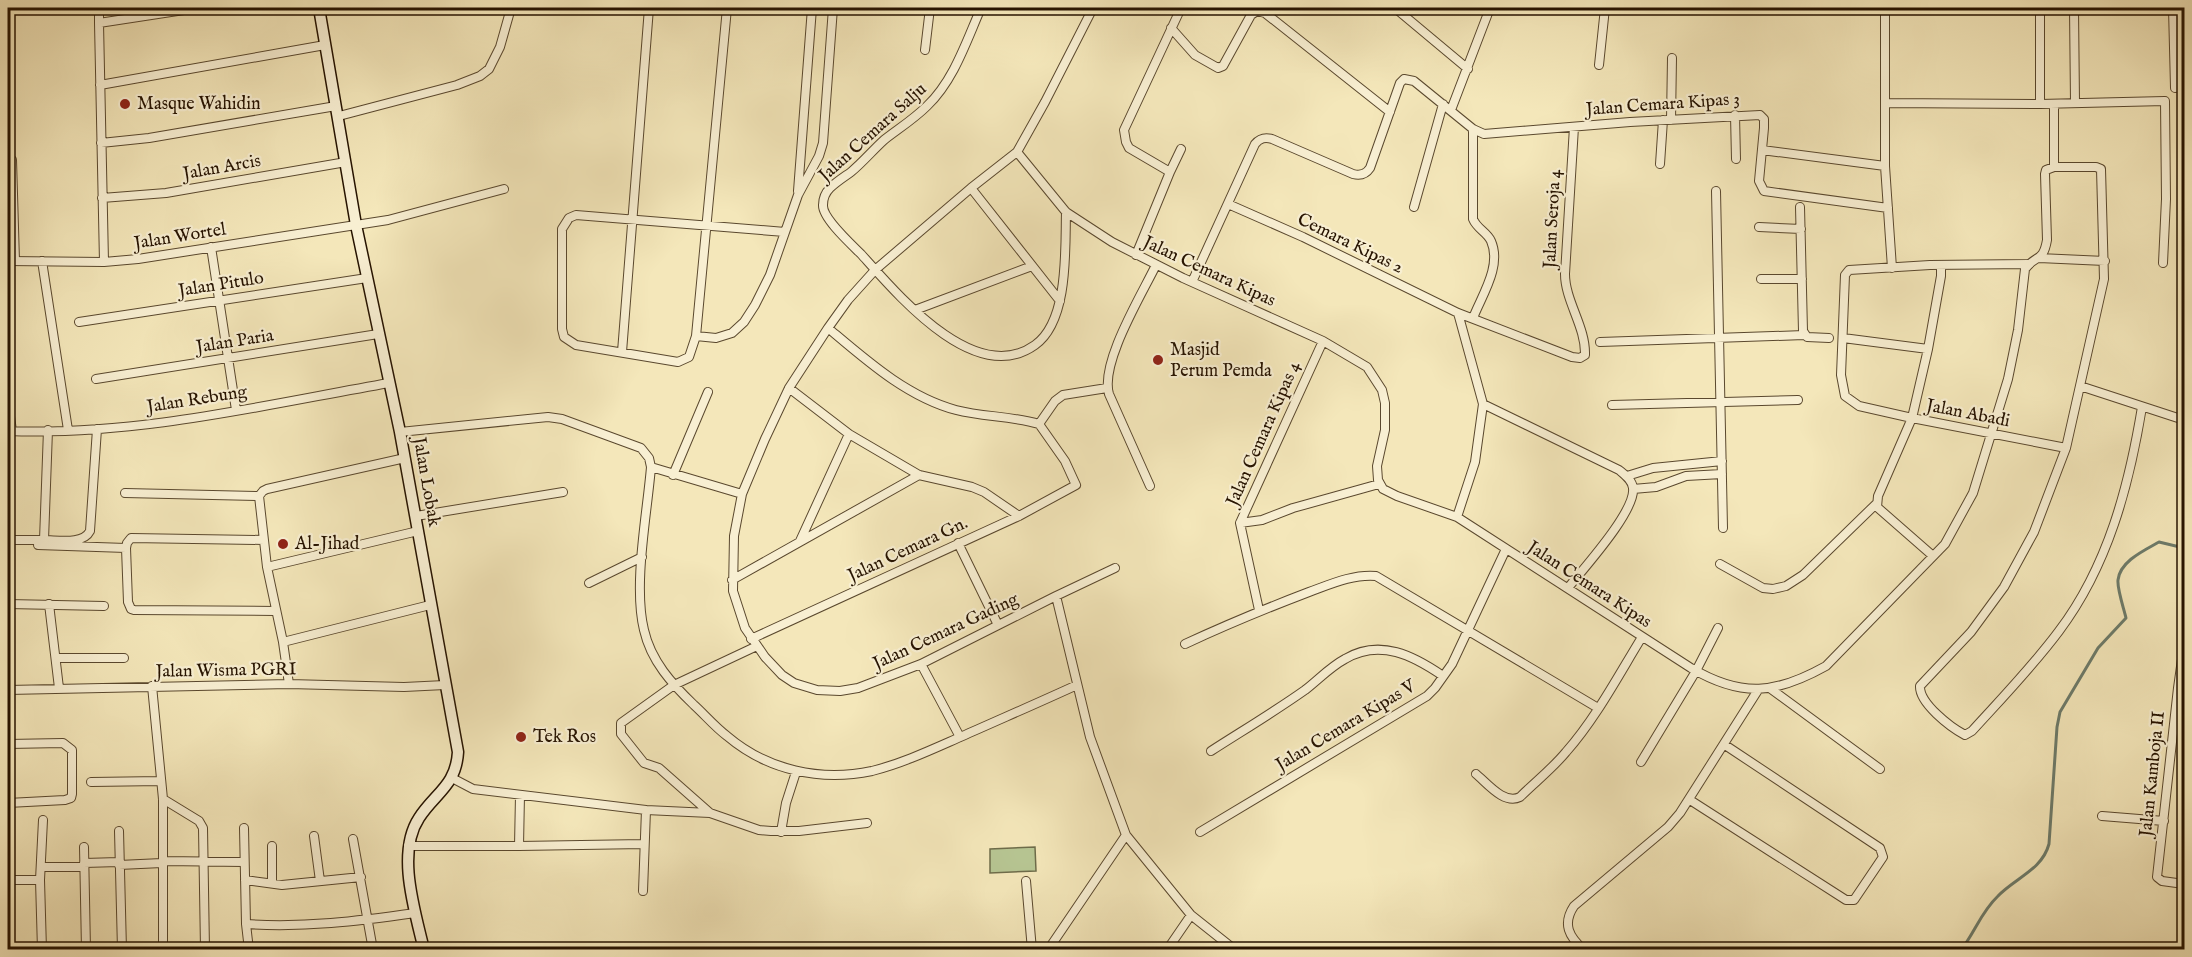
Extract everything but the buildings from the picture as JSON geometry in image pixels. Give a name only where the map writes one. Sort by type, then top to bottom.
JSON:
[{"type":"main road","name":"Jalan Lobak","points":[[319,8],[356,225],[400,432],[444,685],[458,752],[452,778],[419,817],[408,846],[407,861],[424,950]]},
{"type":"street","points":[[99,8],[104,262]]},
{"type":"street","points":[[99,23],[197,8]]},
{"type":"street","points":[[101,143],[338,111],[457,85],[480,76],[489,69],[500,47],[510,8]]},
{"type":"street","points":[[622,352],[649,8]]},
{"type":"street","points":[[727,8],[707,226],[696,336],[688,357],[678,362],[576,345],[564,337],[561,329],[562,229],[569,218],[576,215],[632,220],[707,226],[785,232]]},
{"type":"street","points":[[798,195],[812,8]]},
{"type":"street","points":[[696,336],[724,336],[744,322],[763,292],[798,195],[819,156],[823,143],[833,8]]},
{"type":"street","points":[[925,50],[930,8]]},
{"type":"street","name":"Jalan Cemara Salju","points":[[875,270],[827,216],[823,205],[826,193],[936,97],[953,71],[981,8]]},
{"type":"street","points":[[1170,172],[1129,148],[1124,130],[1182,8]]},
{"type":"street","points":[[1395,8],[1468,69]]},
{"type":"street","points":[[1451,110],[1490,8]]},
{"type":"street","points":[[1599,65],[1605,8]]},
{"type":"street","points":[[1885,8],[1885,166],[1892,268]]},
{"type":"street","points":[[2040,8],[2040,104]]},
{"type":"street","points":[[2074,8],[2075,103]]},
{"type":"street","points":[[2173,8],[2175,88]]},
{"type":"street","name":"Jalan Cemara Gading","points":[[1090,9],[1045,102],[1017,152],[875,270],[848,300],[789,388],[742,494],[735,523],[732,580],[738,613],[751,639],[782,675],[794,683],[817,690],[840,691],[858,688],[921,664],[1115,568]]},
{"type":"street","points":[[1171,28],[1195,56],[1218,68],[1223,66],[1251,15],[1257,11],[1265,13],[1390,112]]},
{"type":"street","points":[[100,85],[325,45]]},
{"type":"street","points":[[1660,164],[1667,120],[1672,58]]},
{"type":"street","points":[[1192,282],[1255,144],[1261,139],[1272,139],[1353,174],[1366,173],[1370,168],[1400,83],[1404,79],[1414,81],[1473,129],[1473,219],[1488,237],[1493,249],[1493,267],[1473,318]]},
{"type":"street","points":[[1886,103],[2054,104],[2165,100],[2166,199],[2163,263]]},
{"type":"street","points":[[1414,207],[1443,104]]},
{"type":"street","points":[[2054,104],[2054,167]]},
{"type":"street","name":"Jalan Cemara Kipas 3","points":[[1473,129],[1490,134],[1757,114],[1763,117],[1759,181],[1764,191],[1888,208]]},
{"type":"street","points":[[1735,115],[1737,159]]},
{"type":"street","name":"Jalan Seroja 4","points":[[1458,313],[1572,357],[1580,358],[1585,355],[1564,274],[1574,127]]},
{"type":"street","points":[[1136,255],[1181,149]]},
{"type":"street","points":[[1762,150],[1885,166]]},
{"type":"street","name":"Jalan Cemara Kipas","points":[[1017,152],[1066,212],[1136,255],[1323,341],[1367,367],[1382,390],[1385,430],[1377,466],[1379,484],[1387,492],[1457,517],[1696,671],[1740,688],[1758,690],[1771,689],[1804,678],[1826,666],[1945,544],[1973,493],[2008,380],[2018,330],[2022,281],[2028,264]]},
{"type":"street","points":[[11,261],[12,160]]},
{"type":"street","name":"Jalan Arcis","points":[[102,198],[166,192],[346,162]]},
{"type":"street","points":[[1720,564],[1763,588],[1773,589],[1786,586],[1803,575],[1876,504],[1912,418],[1858,406],[1845,396],[1841,375],[1845,275],[1849,270],[1941,265],[2028,264],[2039,258],[2045,250],[2047,240],[2045,171],[2054,167],[2101,169],[2104,279],[2066,448],[2034,532],[2009,578],[1971,632],[1920,686],[1925,702],[1959,731],[1969,735],[2019,680],[2060,630],[2082,595],[2112,532],[2129,477],[2142,407]]},
{"type":"street","points":[[971,188],[1060,301]]},
{"type":"street","name":"Jalan Wortel","points":[[11,261],[104,262],[211,247],[412,214],[504,189]]},
{"type":"street","points":[[1716,191],[1723,528]]},
{"type":"street","name":"Cemara Kipas 2","points":[[1228,204],[1303,237],[1458,313]]},
{"type":"street","points":[[1800,207],[1804,335]]},
{"type":"street","points":[[875,270],[935,329],[950,338],[980,352],[1004,356],[1024,352],[1037,345],[1051,328],[1060,301],[1066,212]]},
{"type":"street","points":[[1759,227],[1800,229]]},
{"type":"street","points":[[211,247],[220,300],[226,358],[236,410]]},
{"type":"street","points":[[2039,258],[2105,261]]},
{"type":"street","points":[[42,261],[68,430]]},
{"type":"street","points":[[1150,486],[1107,388],[1107,373],[1112,357],[1156,265]]},
{"type":"street","name":"Jalan Abadi","points":[[1941,265],[1928,349],[1912,418],[2066,448]]},
{"type":"street","points":[[915,310],[1032,266]]},
{"type":"street","name":"Jalan Pitulo","points":[[79,322],[367,278]]},
{"type":"street","points":[[1761,279],[1802,279]]},
{"type":"street","points":[[1457,517],[1475,462],[1483,404],[1458,313]]},
{"type":"street","points":[[828,328],[882,371],[915,393],[932,402],[962,411],[1039,424],[1055,401],[1063,395],[1107,388]]},
{"type":"street","name":"Jalan Paria","points":[[96,379],[378,334]]},
{"type":"street","points":[[1600,342],[1804,335],[1810,338],[1829,338]]},
{"type":"street","points":[[1843,338],[1928,349]]},
{"type":"street","name":"Jalan Cemara Kipas 4","points":[[1259,610],[1240,523],[1323,341]]},
{"type":"street","name":"Jalan Rebung","points":[[10,431],[97,429],[174,420],[389,382]]},
{"type":"street","points":[[2080,386],[2184,420]]},
{"type":"street","points":[[789,388],[849,434],[920,475],[972,487],[984,492],[1019,516]]},
{"type":"street","points":[[673,475],[708,392]]},
{"type":"street","points":[[1612,405],[1798,400]]},
{"type":"street","points":[[8,402],[10,431]]},
{"type":"street","points":[[1483,404],[1627,476],[1633,489],[1632,499],[1609,537],[1568,588]]},
{"type":"street","points":[[400,432],[548,417],[562,419],[636,445],[645,452],[651,467],[642,557],[641,608],[643,629],[648,645],[674,685],[726,736],[747,751],[773,764],[796,772],[839,774],[872,771],[917,756],[1077,685]]},
{"type":"street","name":"Jalan Cemara Gn.","points":[[751,639],[1019,516],[1076,485],[1065,461],[1039,424]]},
{"type":"street","points":[[8,542],[81,540],[88,536],[97,429]]},
{"type":"street","points":[[44,540],[48,430]]},
{"type":"street","points":[[800,541],[849,434]]},
{"type":"street","points":[[289,684],[283,642],[267,567],[260,493],[267,489],[405,458]]},
{"type":"street","points":[[1627,476],[1653,468],[1722,461]]},
{"type":"street","points":[[1698,463],[1699,476]]},
{"type":"street","points":[[1667,466],[1671,481]]},
{"type":"street","points":[[651,467],[742,494]]},
{"type":"street","points":[[1633,489],[1656,487],[1671,481],[1699,476],[1722,474]]},
{"type":"street","points":[[732,580],[920,475]]},
{"type":"street","points":[[1240,523],[1262,519],[1379,484]]},
{"type":"street","points":[[416,516],[563,492]]},
{"type":"street","points":[[125,493],[259,496]]},
{"type":"street","points":[[1876,504],[1881,512],[1933,556]]},
{"type":"street","points":[[267,567],[418,531]]},
{"type":"street","points":[[264,540],[134,537],[127,543],[126,548],[128,602],[131,609],[275,611]]},
{"type":"street","points":[[8,542],[126,548]]},
{"type":"street","points":[[958,543],[998,625]]},
{"type":"street","name":"Jalan Cemara Kipas V","points":[[1200,832],[1418,702],[1435,688],[1452,664],[1506,549]]},
{"type":"street","points":[[589,583],[642,557]]},
{"type":"street","points":[[1185,644],[1259,610],[1344,580],[1367,575],[1376,576],[1598,708]]},
{"type":"street","points":[[1056,596],[1092,745],[1126,835],[1191,915],[1235,950]]},
{"type":"street","points":[[8,604],[104,606]]},
{"type":"street","points":[[49,604],[59,688]]},
{"type":"street","points":[[283,642],[430,605]]},
{"type":"street","points":[[1641,762],[1696,671],[1718,628]]},
{"type":"street","points":[[1476,774],[1504,797],[1515,800],[1563,756],[1598,708],[1641,637]]},
{"type":"street","name":"Jalan Kamboja II","points":[[2184,645],[2181,688],[2157,877],[2162,881],[2184,884]]},
{"type":"street","points":[[710,813],[659,768],[644,763],[620,732],[621,723],[674,685],[757,646]]},
{"type":"street","points":[[1211,751],[1305,690],[1345,658],[1358,653],[1398,651],[1420,660],[1443,676]]},
{"type":"street","points":[[56,658],[124,658]]},
{"type":"street","points":[[921,664],[960,737]]},
{"type":"street","name":"Jalan Wisma PGRI","points":[[8,690],[289,684],[404,687],[444,685]]},
{"type":"street","points":[[152,686],[163,799],[163,950]]},
{"type":"street","points":[[1771,689],[1880,769]]},
{"type":"street","points":[[1584,950],[1569,934],[1568,914],[1574,906],[1668,827],[1690,800],[1758,690]]},
{"type":"street","points":[[8,744],[63,743],[69,746],[72,750],[72,794],[65,801],[8,803]]},
{"type":"street","points":[[1690,800],[1846,900],[1854,900],[1882,857],[1880,848],[1725,745]]},
{"type":"street","points":[[781,832],[788,795],[796,772]]},
{"type":"street","points":[[452,778],[473,789],[646,810],[710,813],[759,830],[781,832],[867,823]]},
{"type":"street","points":[[91,782],[161,781]]},
{"type":"street","points":[[519,846],[520,795]]},
{"type":"street","points":[[163,799],[199,822],[203,828],[205,950]]},
{"type":"street","points":[[643,891],[646,810]]},
{"type":"street","points":[[2102,816],[2164,821]]},
{"type":"street","points":[[42,950],[40,880],[43,820]]},
{"type":"street","points":[[244,828],[246,924],[249,950]]},
{"type":"street","points":[[119,831],[122,950]]},
{"type":"street","points":[[1048,950],[1126,835]]},
{"type":"street","points":[[314,836],[320,881]]},
{"type":"street","points":[[353,839],[372,950]]},
{"type":"street","points":[[408,846],[644,844]]},
{"type":"street","points":[[272,846],[272,884]]},
{"type":"street","points":[[84,848],[86,950]]},
{"type":"street","points":[[41,867],[163,862],[244,862]]},
{"type":"street","points":[[245,880],[282,885],[361,877]]},
{"type":"street","points":[[8,880],[40,880]]},
{"type":"street","points":[[1026,881],[1032,950]]},
{"type":"street","points":[[246,924],[282,926],[368,920],[416,913]]},
{"type":"street","points":[[1167,950],[1191,915]]},
{"type":"green space","points":[[1035,847],[1036,871],[990,873],[990,849]]},
{"type":"waterway","points":[[1961,950],[1992,902],[2040,861],[2049,844],[2060,712],[2098,648],[2126,618],[2118,580],[2123,567],[2134,557],[2159,542],[2184,548]]},
{"type":"place","name":"Masque Wahidin","points":[[125,104]]},
{"type":"place","name":"Masjid Perum Pemda","points":[[1158,360]]},
{"type":"place","name":"Al-Jihad","points":[[283,544]]},
{"type":"place","name":"Tek Ros","points":[[521,737]]}]
